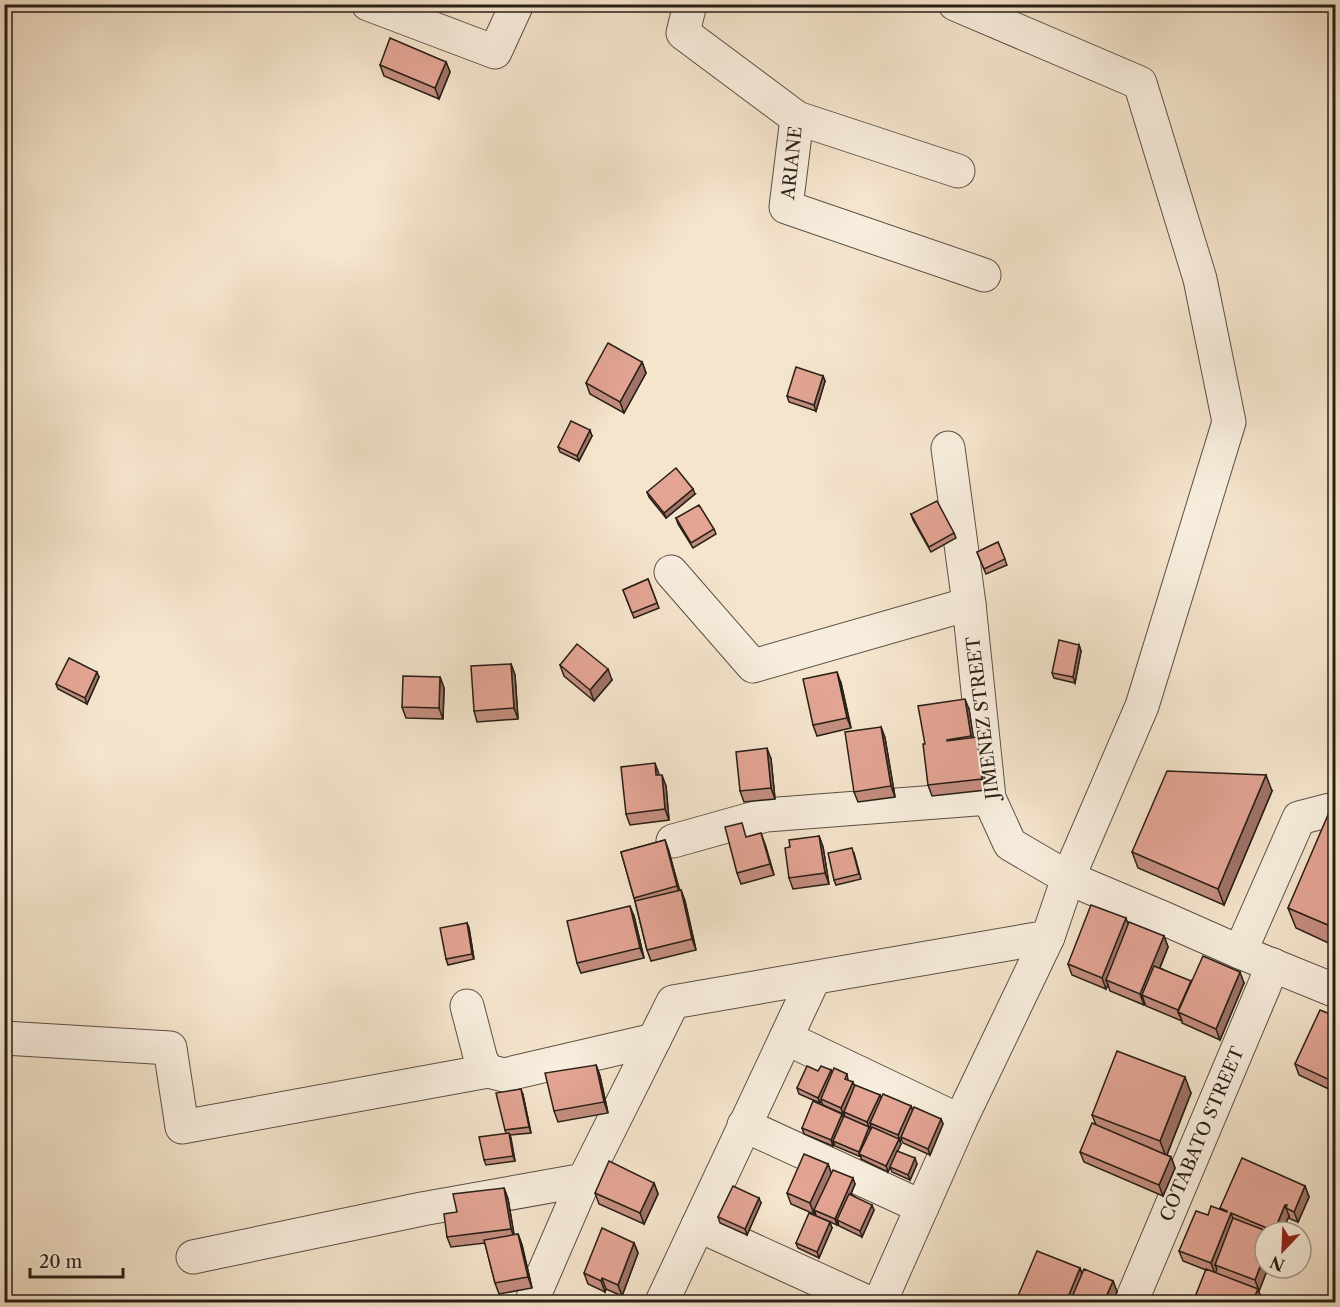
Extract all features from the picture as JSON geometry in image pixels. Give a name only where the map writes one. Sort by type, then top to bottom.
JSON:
[{"type":"street","points":[[368,4],[495,52],[517,4]]},
{"type":"street","name":"ARIANE","points":[[690,4],[683,33],[797,118],[786,207],[984,275]]},
{"type":"street","points":[[880,1302],[960,1121],[1048,937],[1068,878],[1143,706],[1229,422],[1200,279],[1140,83],[955,4]]},
{"type":"street","points":[[797,118],[958,171]]},
{"type":"street","name":"JIMENEZ STREET","points":[[948,448],[969,604],[989,798],[1010,844],[1068,878],[1335,991]]},
{"type":"street","points":[[671,572],[753,666],[969,604]]},
{"type":"street","points":[[673,841],[766,815],[989,798]]},
{"type":"street","points":[[1240,952],[1299,818],[1330,810],[1335,812]]},
{"type":"street","points":[[533,1301],[584,1180],[673,1002],[1048,937]]},
{"type":"street","name":"COTABATO STREET","points":[[1131,1302],[1273,965]]},
{"type":"street","points":[[662,1302],[814,978]]},
{"type":"street","points":[[467,1006],[481,1060],[488,1071]]},
{"type":"street","points":[[4,1038],[170,1048],[182,1127],[488,1071],[504,1075],[654,1040]]},
{"type":"street","points":[[786,1038],[960,1121]]},
{"type":"street","points":[[744,1125],[922,1207]]},
{"type":"street","points":[[193,1257],[422,1209],[584,1180]]},
{"type":"street","points":[[698,1225],[867,1302]]},
{"type":"building","points":[[390,38],[446,62],[435,88],[380,65]]},
{"type":"building","points":[[608,343],[642,362],[620,402],[586,383]]},
{"type":"building","points":[[796,367],[823,376],[814,405],[787,396]]},
{"type":"building","points":[[571,421],[590,430],[577,456],[558,447]]},
{"type":"building","points":[[676,468],[693,489],[664,513],[647,492]]},
{"type":"building","points":[[937,501],[954,533],[929,547],[911,514]]},
{"type":"building","points":[[699,505],[714,529],[691,543],[676,518]]},
{"type":"building","points":[[998,542],[1005,559],[984,569],[977,552]]},
{"type":"building","points":[[648,579],[657,603],[632,613],[623,590]]},
{"type":"building","points":[[1059,640],[1079,645],[1073,677],[1052,673]]},
{"type":"building","points":[[577,644],[608,669],[590,690],[560,665]]},
{"type":"building","points":[[69,658],[97,672],[85,698],[56,684]]},
{"type":"building","points":[[511,664],[514,708],[474,711],[471,666]]},
{"type":"building","points":[[837,672],[847,718],[813,725],[803,679]]},
{"type":"building","points":[[403,676],[440,677],[439,708],[402,707]]},
{"type":"building","points":[[965,699],[971,736],[947,741],[977,737],[982,779],[928,785],[923,744],[925,744],[918,706]]},
{"type":"building","points":[[881,727],[891,786],[854,792],[845,732]]},
{"type":"building","points":[[767,748],[771,788],[740,791],[736,752]]},
{"type":"building","points":[[655,763],[656,775],[662,775],[665,809],[626,814],[621,767]]},
{"type":"building","points":[[1167,771],[1266,775],[1218,889],[1132,852]]},
{"type":"building","points":[[1331,808],[1335,809],[1335,928],[1288,908]]},
{"type":"building","points":[[742,823],[746,837],[761,833],[770,864],[737,873],[725,827]]},
{"type":"building","points":[[819,836],[825,873],[789,878],[785,848],[790,847],[789,840]]},
{"type":"building","points":[[665,840],[677,886],[634,898],[621,852]]},
{"type":"building","points":[[852,848],[859,874],[834,880],[828,853]]},
{"type":"building","points":[[681,890],[692,939],[647,950],[635,901]]},
{"type":"building","points":[[1091,905],[1126,918],[1102,978],[1068,964]]},
{"type":"building","points":[[630,906],[640,948],[577,963],[567,921]]},
{"type":"building","points":[[1129,922],[1164,936],[1140,994],[1106,980]]},
{"type":"building","points":[[467,923],[472,954],[446,959],[440,928]]},
{"type":"building","points":[[1203,956],[1240,972],[1216,1029],[1178,1012]]},
{"type":"building","points":[[1154,966],[1191,981],[1178,1010],[1142,995]]},
{"type":"building","points":[[1320,1010],[1335,1016],[1335,1073],[1332,1081],[1295,1064]]},
{"type":"building","points":[[1117,1051],[1185,1077],[1160,1141],[1092,1115]]},
{"type":"building","points":[[596,1065],[604,1102],[554,1111],[545,1073]]},
{"type":"building","points":[[807,1066],[818,1071],[821,1066],[831,1070],[818,1098],[797,1088]]},
{"type":"building","points":[[834,1068],[847,1074],[845,1079],[853,1082],[841,1108],[821,1099]]},
{"type":"building","points":[[855,1085],[880,1095],[867,1122],[844,1112]]},
{"type":"building","points":[[521,1089],[529,1127],[505,1130],[496,1093]]},
{"type":"building","points":[[883,1094],[911,1106],[898,1135],[870,1123]]},
{"type":"building","points":[[813,1101],[842,1114],[831,1140],[802,1128]]},
{"type":"building","points":[[914,1107],[941,1119],[928,1149],[901,1137]]},
{"type":"building","points":[[844,1116],[869,1127],[859,1152],[833,1141]]},
{"type":"building","points":[[1092,1123],[1171,1157],[1159,1185],[1080,1152]]},
{"type":"building","points":[[872,1127],[899,1139],[886,1166],[859,1154]]},
{"type":"building","points":[[509,1133],[513,1156],[484,1160],[479,1137]]},
{"type":"building","points":[[897,1151],[915,1158],[908,1175],[890,1167]]},
{"type":"building","points":[[804,1154],[828,1164],[810,1203],[787,1193]]},
{"type":"building","points":[[1242,1158],[1305,1186],[1294,1212],[1285,1205],[1279,1220],[1253,1220],[1253,1222],[1231,1213],[1211,1263],[1179,1251],[1196,1211],[1208,1215],[1211,1206],[1227,1212],[1220,1208]]},
{"type":"building","points":[[609,1161],[654,1183],[640,1213],[595,1193]]},
{"type":"building","points":[[833,1170],[853,1178],[835,1219],[814,1210]]},
{"type":"building","points":[[733,1186],[759,1198],[745,1229],[718,1217]]},
{"type":"building","points":[[504,1188],[511,1229],[447,1237],[444,1214],[457,1212],[453,1194]]},
{"type":"building","points":[[849,1194],[872,1205],[860,1231],[837,1220]]},
{"type":"building","points":[[809,1213],[830,1222],[817,1252],[796,1243]]},
{"type":"building","points":[[1233,1218],[1253,1226],[1253,1279],[1215,1265]]},
{"type":"building","points":[[602,1228],[634,1243],[618,1285],[602,1278],[601,1281],[584,1273]]},
{"type":"building","points":[[518,1234],[528,1277],[495,1283],[484,1240]]},
{"type":"building","points":[[1037,1251],[1080,1268],[1066,1302],[1034,1302],[1018,1296]]},
{"type":"building","points":[[1084,1269],[1113,1281],[1104,1302],[1070,1302]]},
{"type":"building","points":[[1206,1269],[1258,1289],[1252,1302],[1193,1302]]}]
